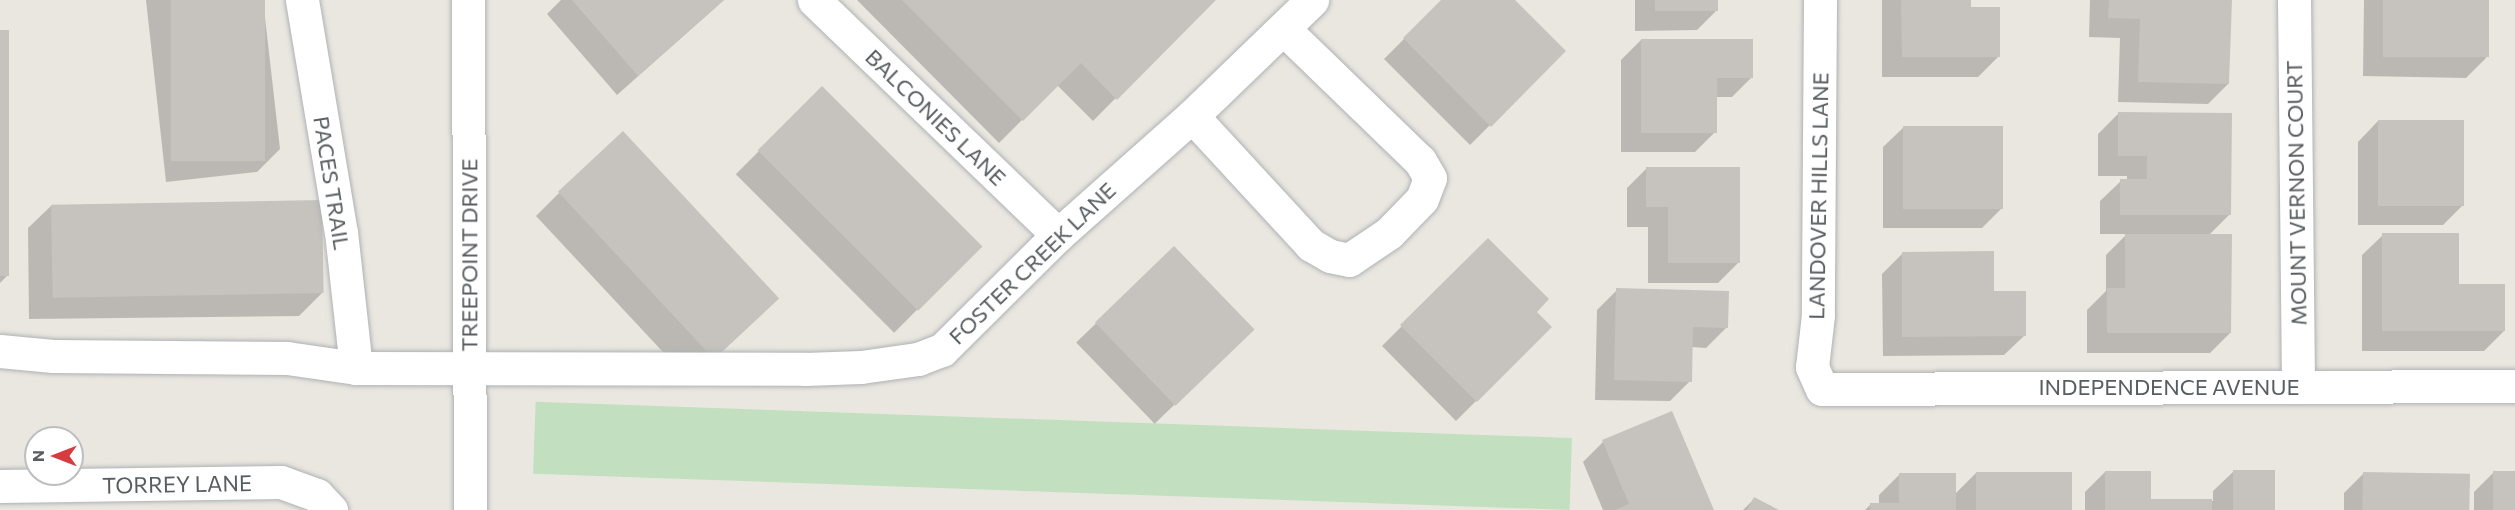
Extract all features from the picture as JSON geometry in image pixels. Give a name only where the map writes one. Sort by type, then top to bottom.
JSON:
[{"type":"street","name":"PACES TRAIL","points":[[302,0],[341,232],[356,368]]},
{"type":"street","name":"TREEPOINT DRIVE","points":[[468,0],[470,510]]},
{"type":"street","name":"BALCONIES LANE","points":[[814,0],[1058,235]]},
{"type":"street","name":"FOSTER CREEK LANE","points":[[469,367],[805,369],[861,367],[918,359],[942,350],[1058,235],[1192,116],[1312,0]]},
{"type":"street","name":"LANDOVER HILLS LANE","points":[[1820,0],[1818,315],[1812,367],[1822,389]]},
{"type":"street","name":"MOUNT VERNON COURT","points":[[2294,0],[2298,387]]},
{"type":"street","points":[[1192,116],[1311,245],[1330,256],[1349,260],[1389,233],[1422,199],[1430,178],[1420,161],[1284,29]]},
{"type":"street","points":[[0,351],[53,356],[287,358],[356,368],[469,367]]},
{"type":"street","name":"INDEPENDENCE AVENUE","points":[[1822,389],[2515,386]]},
{"type":"street","name":"TORREY LANE","points":[[0,486],[281,482],[317,495],[331,510]]},
{"type":"green space","points":[[536,402],[1572,438],[1569,510],[533,474]]},
{"type":"building","points":[[171,0],[265,0],[265,161],[171,161]]},
{"type":"building","points":[[572,0],[724,0],[638,76]]},
{"type":"building","points":[[902,0],[1216,0],[1117,100],[1081,63],[1023,121]]},
{"type":"building","points":[[1441,0],[1515,0],[1566,51],[1491,127],[1403,38]]},
{"type":"building","points":[[1655,0],[1718,0],[1718,11],[1655,11]]},
{"type":"building","points":[[1901,0],[1971,0],[1971,7],[2000,7],[2000,57],[1902,57]]},
{"type":"building","points":[[2109,0],[2232,0],[2229,84],[2138,82],[2140,19],[2108,18]]},
{"type":"building","points":[[2383,0],[2489,0],[2489,57],[2383,57]]},
{"type":"building","points":[[0,30],[9,30],[9,276],[0,276]]},
{"type":"building","points":[[1641,39],[1753,39],[1753,78],[1717,78],[1717,133],[1641,133]]},
{"type":"building","points":[[822,86],[983,247],[918,311],[758,150]]},
{"type":"building","points":[[2118,112],[2232,113],[2231,215],[2120,215],[2120,179],[2147,179],[2147,156],[2118,156]]},
{"type":"building","points":[[2378,120],[2464,120],[2464,206],[2378,206]]},
{"type":"building","points":[[1903,126],[2003,126],[2003,209],[1903,209]]},
{"type":"building","points":[[623,131],[779,298],[714,359],[558,192]]},
{"type":"building","points":[[1646,167],[1740,167],[1740,263],[1668,263],[1668,207],[1646,207]]},
{"type":"building","points":[[322,200],[324,293],[53,298],[51,205]]},
{"type":"building","points":[[2382,233],[2459,233],[2459,284],[2505,284],[2505,331],[2382,331]]},
{"type":"building","points":[[2125,234],[2232,234],[2231,333],[2107,333],[2107,288],[2125,288]]},
{"type":"building","points":[[1488,238],[1549,299],[1537,312],[1552,327],[1477,402],[1400,325]]},
{"type":"building","points":[[1174,246],[1255,329],[1175,406],[1095,322]]},
{"type":"building","points":[[1994,251],[1994,291],[2026,291],[2026,336],[1902,337],[1902,252]]},
{"type":"building","points":[[1616,288],[1729,291],[1728,328],[1693,327],[1692,382],[1614,380]]},
{"type":"building","points":[[1672,411],[1714,510],[1615,510],[1629,504],[1602,440]]},
{"type":"building","points":[[2233,470],[2275,470],[2275,510],[2233,510]]},
{"type":"building","points":[[2105,471],[2151,471],[2151,499],[2212,499],[2212,510],[2105,510]]},
{"type":"building","points":[[2493,471],[2515,471],[2515,510],[2493,510]]},
{"type":"building","points":[[1976,472],[2072,472],[2072,510],[1976,510]]},
{"type":"building","points":[[2363,472],[2470,474],[2469,510],[2362,510]]},
{"type":"building","points":[[1899,473],[1956,473],[1956,510],[1870,510],[1870,503],[1899,503]]},
{"type":"building","points":[[1754,497],[1779,510],[1747,510]]}]
